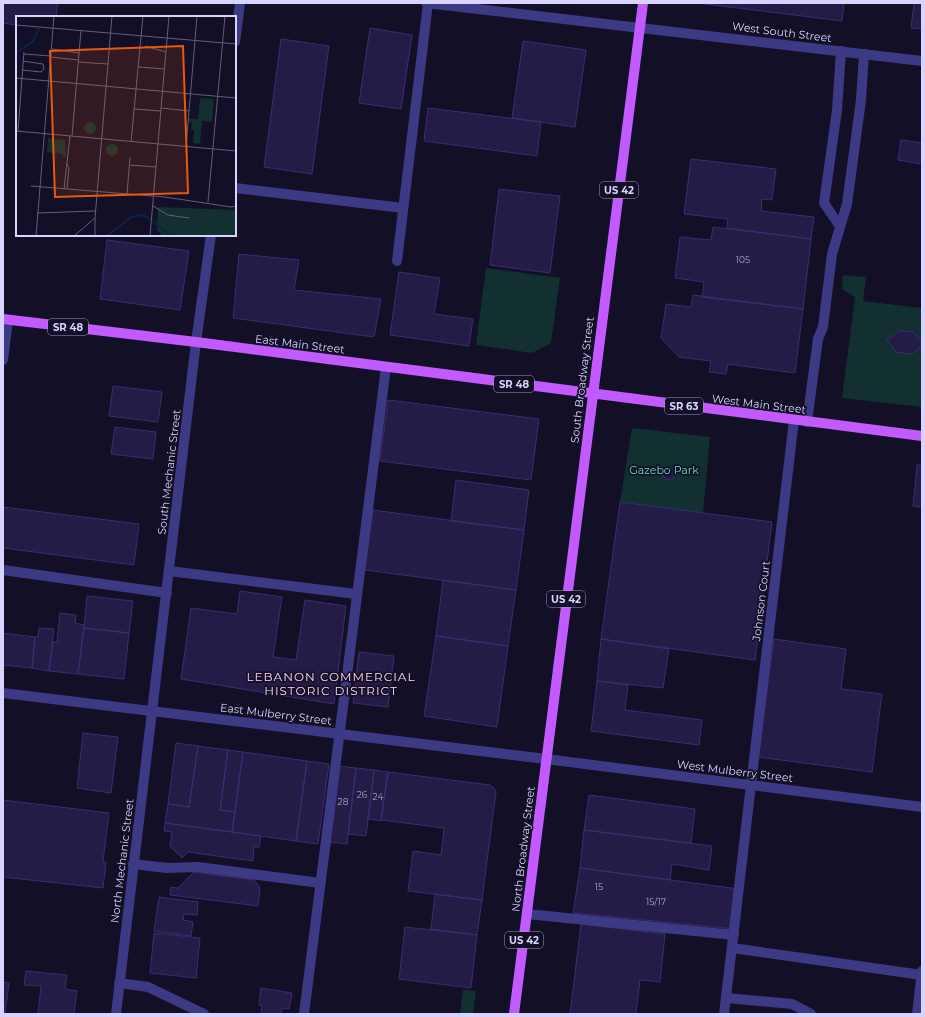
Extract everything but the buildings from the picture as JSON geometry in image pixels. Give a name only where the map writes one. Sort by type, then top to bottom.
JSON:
[{"type":"main road","name":"South Broadway Street","points":[[546,759],[642,3]]},
{"type":"main road","name":"East Main Street","points":[[6,320],[196,342],[593,395]]},
{"type":"main road","name":"West Main Street","points":[[593,395],[922,436]]},
{"type":"main road","name":"North Broadway Street","points":[[514,1014],[546,759]]},
{"type":"street","points":[[236,34],[240,3]]},
{"type":"street","points":[[397,261],[427,3]]},
{"type":"street","name":"West South Street","points":[[427,3],[922,61]]},
{"type":"street","points":[[839,225],[824,203],[837,110],[841,51]]},
{"type":"street","points":[[807,422],[818,339],[823,327],[832,254],[839,225],[847,204],[861,100],[864,54]]},
{"type":"street","points":[[236,188],[403,208]]},
{"type":"street","name":"South Mechanic Street","points":[[151,711],[167,593],[196,342],[211,236]]},
{"type":"street","points":[[3,360],[6,320]]},
{"type":"street","points":[[304,1014],[338,734],[386,367]]},
{"type":"street","name":"Johnson Court","points":[[724,1014],[794,420]]},
{"type":"street","points":[[3,570],[167,593]]},
{"type":"street","points":[[169,571],[356,594]]},
{"type":"street","name":"East Mulberry Street","points":[[3,693],[546,759]]},
{"type":"street","name":"North Mechanic Street","points":[[116,1014],[151,711]]},
{"type":"street","name":"West Mulberry Street","points":[[546,759],[922,807]]},
{"type":"street","points":[[133,864],[167,868],[198,867],[320,883]]},
{"type":"street","points":[[527,914],[734,935]]},
{"type":"street","points":[[732,948],[921,982]]},
{"type":"street","points":[[917,1014],[922,971]]},
{"type":"street","points":[[120,983],[148,987],[204,1014]]},
{"type":"street","points":[[726,998],[792,1004],[811,1014]]},
{"type":"green space","points":[[486,268],[560,278],[551,343],[532,353],[476,345]]},
{"type":"green space","points":[[843,275],[866,277],[863,301],[922,308],[922,407],[842,398],[855,297],[842,289]]},
{"type":"green space","name":"Gazebo Park","points":[[632,428],[710,437],[703,513],[620,502]]},
{"type":"green space","points":[[463,990],[476,991],[473,1014],[460,1014]]},
{"type":"district","name":"LEBANON COMMERCIAL HISTORIC DISTRICT","points":[[331,683]]}]
